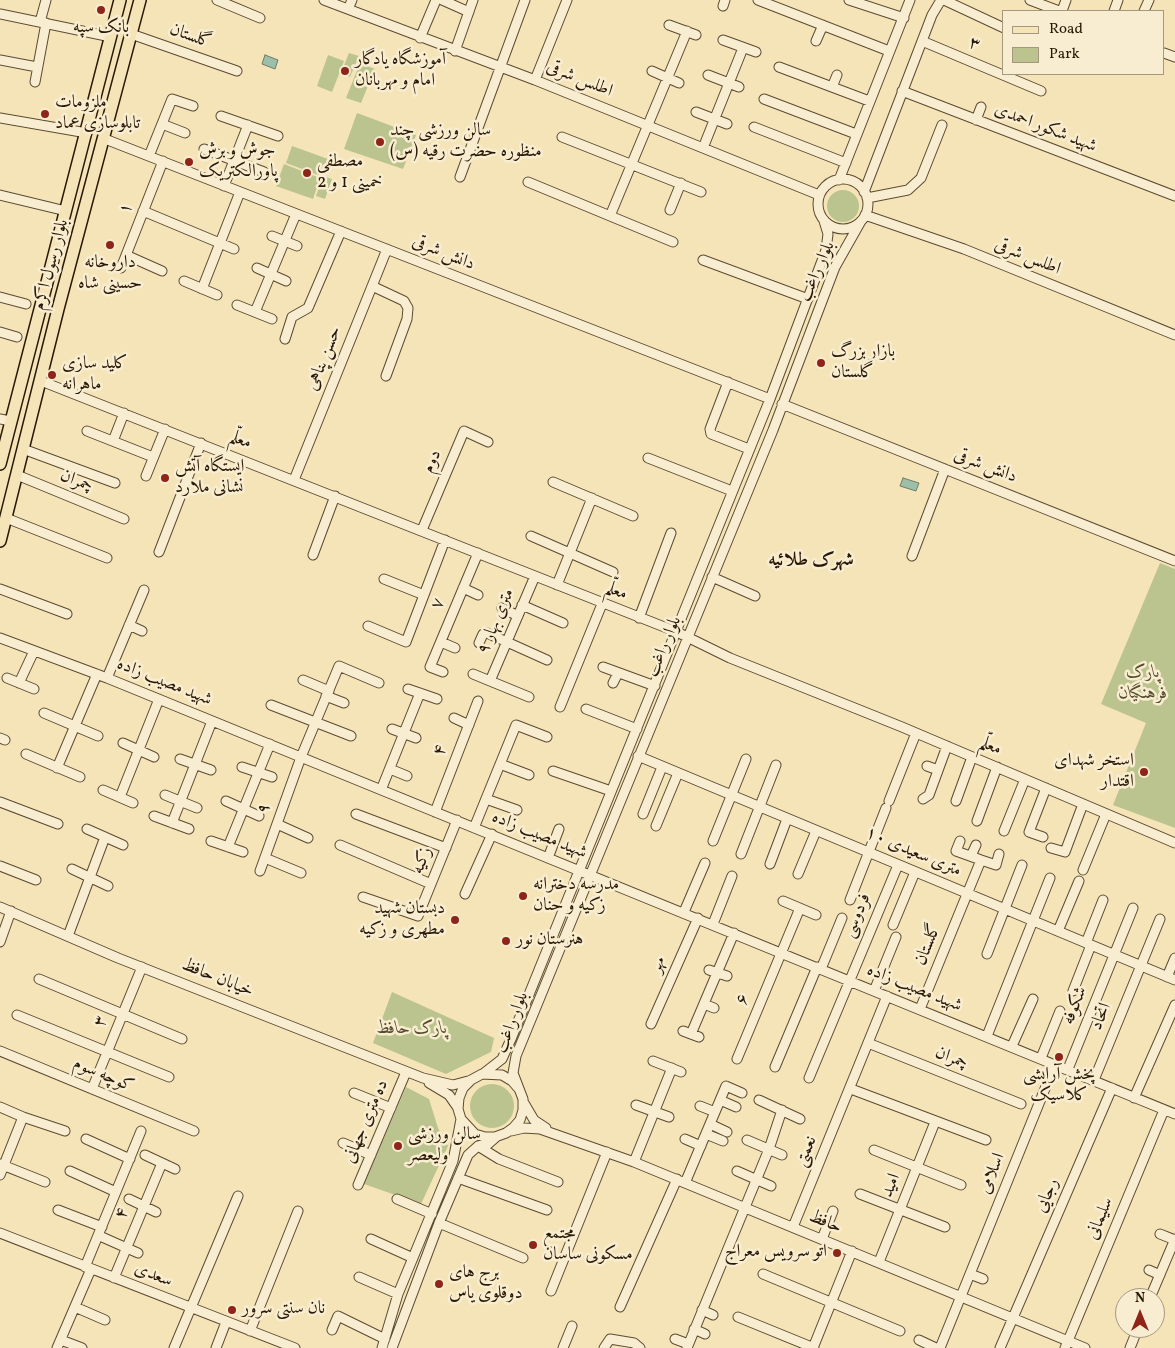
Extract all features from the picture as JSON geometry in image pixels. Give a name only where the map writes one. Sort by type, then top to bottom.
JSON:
[{"type":"main road","name":"بلوار رسول اکرم","points":[[0,464],[5,420],[66,211],[120,0]]},
{"type":"main road","name":"بلوار رسول اکرم","points":[[0,541],[58,309],[140,0]]},
{"type":"main road","points":[[52,260],[56,275],[65,276],[69,272]]},
{"type":"main road","points":[[39,308],[45,302],[52,302],[58,309]]},
{"type":"street","points":[[35,82],[46,0]]},
{"type":"street","name":"اطلس شرقی","points":[[324,0],[535,80],[819,196]]},
{"type":"street","points":[[348,9],[352,0]]},
{"type":"street","points":[[420,38],[436,0]]},
{"type":"street","points":[[442,0],[469,12]]},
{"type":"street","points":[[455,51],[474,0]]},
{"type":"street","points":[[460,177],[525,0]]},
{"type":"street","points":[[535,80],[567,0]]},
{"type":"street","points":[[758,0],[889,51]]},
{"type":"street","points":[[849,0],[904,18]]},
{"type":"street","points":[[839,180],[910,0]]},
{"type":"street","points":[[866,195],[854,182],[839,180],[827,185],[819,196],[818,208],[824,221],[838,229],[855,226],[863,218],[866,195],[902,91],[922,41],[942,0],[1002,27]]},
{"type":"street","points":[[1030,0],[1057,10]]},
{"type":"street","points":[[221,1],[260,18]]},
{"type":"street","points":[[0,14],[112,37]]},
{"type":"street","points":[[669,25],[696,35]]},
{"type":"street","points":[[816,41],[823,25]]},
{"type":"street","points":[[610,216],[669,77],[686,31]]},
{"type":"street","name":"گلستان","points":[[132,34],[237,72]]},
{"type":"street","points":[[723,40],[756,52]]},
{"type":"street","name":"۳","points":[[922,41],[1002,75]]},
{"type":"street","points":[[703,148],[743,48]]},
{"type":"street","points":[[0,60],[38,67]]},
{"type":"street","points":[[779,67],[869,102]]},
{"type":"street","points":[[652,71],[679,83]]},
{"type":"street","points":[[708,75],[739,87]]},
{"type":"street","points":[[832,87],[837,75]]},
{"type":"street","name":"۳","points":[[1003,75],[1041,91]]},
{"type":"street","name":"شهید شکور احمدی","points":[[902,91],[1175,196]]},
{"type":"street","points":[[149,156],[172,99],[193,106]]},
{"type":"street","points":[[764,99],[856,134]]},
{"type":"street","points":[[976,120],[980,107]]},
{"type":"street","points":[[696,112],[727,124]]},
{"type":"street","points":[[221,116],[278,136]]},
{"type":"street","points":[[0,118],[87,133]]},
{"type":"street","points":[[162,124],[185,132]]},
{"type":"street","points":[[224,186],[248,125]]},
{"type":"street","points":[[866,195],[908,190],[921,178],[942,125]]},
{"type":"street","points":[[754,127],[846,163]]},
{"type":"street","points":[[562,137],[702,192]]},
{"type":"street","name":"دانش شرقی","points":[[104,139],[770,399]]},
{"type":"street","points":[[204,148],[264,172]]},
{"type":"street","name":"۱","points":[[121,268],[163,161]]},
{"type":"street","points":[[528,182],[674,242]]},
{"type":"street","points":[[670,210],[681,183]]},
{"type":"street","points":[[202,289],[240,192]]},
{"type":"street","points":[[0,195],[66,211]]},
{"type":"street","points":[[144,211],[234,250]]},
{"type":"street","points":[[255,312],[296,214]]},
{"type":"street","name":"اطلس شرقی","points":[[863,218],[964,250],[1175,335]]},
{"type":"street","name":"بلوار راغب","points":[[519,1089],[514,1079],[514,1064],[782,404],[835,267],[863,218]]},
{"type":"street","name":"بلوار راغب","points":[[482,1074],[502,1060],[578,869],[677,632],[808,299],[827,245],[828,234],[824,221]]},
{"type":"street","points":[[285,339],[292,318],[308,308],[341,231]]},
{"type":"street","points":[[272,236],[297,246]]},
{"type":"street","name":"حسن پناهی","points":[[294,480],[387,250]]},
{"type":"street","points":[[126,256],[162,271]]},
{"type":"street","points":[[703,260],[808,299]]},
{"type":"street","points":[[257,268],[286,281]]},
{"type":"street","points":[[184,281],[217,294]]},
{"type":"street","points":[[372,286],[404,301],[408,308],[407,318],[386,376]]},
{"type":"street","points":[[0,297],[26,304]]},
{"type":"street","points":[[237,305],[272,318]]},
{"type":"street","points":[[0,332],[17,337]]},
{"type":"street","name":"معلّم","points":[[41,381],[677,632],[687,638],[1175,843]]},
{"type":"street","points":[[728,382],[710,429],[711,434],[749,449]]},
{"type":"street","name":"دانش شرقی","points":[[782,404],[1175,561]]},
{"type":"street","points":[[112,441],[124,413]]},
{"type":"street","points":[[146,476],[165,429]]},
{"type":"street","points":[[87,431],[153,457]]},
{"type":"street","name":"دوم","points":[[422,530],[464,432],[488,442]]},
{"type":"street","points":[[159,552],[200,443]]},
{"type":"street","points":[[23,449],[115,483]]},
{"type":"street","points":[[648,458],[732,492]]},
{"type":"street","points":[[912,556],[945,469]]},
{"type":"street","name":"چمران","points":[[16,475],[124,519]]},
{"type":"street","points":[[553,482],[633,516]]},
{"type":"street","points":[[313,555],[335,496]]},
{"type":"street","points":[[557,586],[592,498]]},
{"type":"street","points":[[6,518],[107,558]]},
{"type":"street","points":[[639,618],[671,533]]},
{"type":"street","points":[[531,536],[613,572]]},
{"type":"street","points":[[368,626],[406,642],[446,540]]},
{"type":"street","name":"۷","points":[[443,672],[430,667],[478,553]]},
{"type":"street","name":"۹ متری بهار","points":[[490,681],[534,576]]},
{"type":"street","points":[[712,576],[755,596]]},
{"type":"street","points":[[384,579],[424,595]]},
{"type":"street","points":[[463,588],[478,595]]},
{"type":"street","points":[[0,589],[67,614]]},
{"type":"street","points":[[107,678],[144,590]]},
{"type":"street","points":[[560,707],[602,604]]},
{"type":"street","points":[[522,605],[563,623]]},
{"type":"street","points":[[502,608],[518,616]]},
{"type":"street","points":[[129,625],[142,631]]},
{"type":"street","points":[[479,643],[482,634],[487,633],[547,660]]},
{"type":"street","name":"شهید مصیب زاده","points":[[0,638],[212,720],[1175,1114]]},
{"type":"street","points":[[441,642],[455,648]]},
{"type":"street","points":[[19,683],[34,651]]},
{"type":"street","name":"۹","points":[[260,871],[301,757],[339,666],[379,683]]},
{"type":"street","points":[[602,667],[655,686]]},
{"type":"street","points":[[613,683],[618,673]]},
{"type":"street","points":[[57,768],[97,674]]},
{"type":"street","points":[[473,674],[529,697]]},
{"type":"street","points":[[7,678],[34,689]]},
{"type":"street","points":[[303,680],[344,703]]},
{"type":"street","points":[[408,689],[437,699]]},
{"type":"street","points":[[381,790],[420,693]]},
{"type":"street","points":[[120,797],[159,699]]},
{"type":"street","name":"۴","points":[[435,812],[478,701]]},
{"type":"street","points":[[271,705],[351,736]]},
{"type":"street","points":[[586,709],[637,729]]},
{"type":"street","points":[[44,713],[98,736]]},
{"type":"street","points":[[454,718],[469,725]]},
{"type":"street","points":[[172,823],[212,720]]},
{"type":"street","points":[[474,828],[516,725],[547,738]]},
{"type":"street","points":[[392,729],[416,738]]},
{"type":"street","points":[[850,900],[916,733]]},
{"type":"street","points":[[123,744],[154,757]]},
{"type":"street","points":[[228,847],[270,744]]},
{"type":"street","points":[[923,798],[929,795],[947,746]]},
{"type":"street","points":[[26,754],[80,777]]},
{"type":"street","name":"۱۰ متری سعیدی","points":[[638,756],[1171,978]]},
{"type":"street","points":[[956,801],[972,757]]},
{"type":"street","points":[[180,759],[211,770]]},
{"type":"street","points":[[713,841],[746,759]]},
{"type":"street","points":[[500,764],[530,774]]},
{"type":"street","points":[[740,854],[776,765]]},
{"type":"street","points":[[927,766],[938,770]]},
{"type":"street","points":[[242,767],[272,777]]},
{"type":"street","points":[[643,814],[662,767]]},
{"type":"street","points":[[977,821],[997,767]]},
{"type":"street","points":[[390,768],[407,776]]},
{"type":"street","points":[[553,771],[611,792]]},
{"type":"street","points":[[656,826],[678,773]]},
{"type":"street","points":[[1004,831],[1025,779]]},
{"type":"street","points":[[1043,837],[1030,832],[1046,788]]},
{"type":"street","points":[[103,790],[134,803]]},
{"type":"street","points":[[164,795],[197,808]]},
{"type":"street","points":[[486,798],[517,810]]},
{"type":"street","points":[[226,801],[259,816]]},
{"type":"street","points":[[0,802],[58,824]]},
{"type":"street","points":[[1051,848],[1065,852],[1083,804]]},
{"type":"street","points":[[356,814],[446,848]]},
{"type":"street","points":[[1083,870],[1106,814]]},
{"type":"street","points":[[154,816],[189,829]]},
{"type":"street","points":[[770,864],[787,819]]},
{"type":"street","name":"زکیه","points":[[364,897],[418,916],[457,820]]},
{"type":"street","points":[[277,824],[308,838]]},
{"type":"street","points":[[87,829],[123,845]]},
{"type":"street","points":[[548,858],[559,829]]},
{"type":"street","points":[[798,874],[816,831]]},
{"type":"street","points":[[465,894],[492,834]]},
{"type":"street","points":[[68,936],[106,837]]},
{"type":"street","points":[[211,841],[243,852]]},
{"type":"street","points":[[960,841],[956,851],[996,865],[999,854]]},
{"type":"street","points":[[340,845],[431,884]]},
{"type":"street","points":[[971,856],[976,845]]},
{"type":"street","points":[[265,858],[301,873]]},
{"type":"street","name":"گلستان","points":[[920,1009],[981,860]]},
{"type":"street","points":[[684,912],[705,863]]},
{"type":"street","name":"فردوسی","points":[[809,1078],[848,980],[898,865]]},
{"type":"street","points":[[987,954],[1022,865]]},
{"type":"street","points":[[0,866],[36,880]]},
{"type":"street","points":[[72,869],[108,886]]},
{"type":"street","points":[[893,925],[915,872]]},
{"type":"street","points":[[713,924],[732,876]]},
{"type":"street","points":[[987,1036],[1050,878]]},
{"type":"street","points":[[1058,931],[1079,881]]},
{"type":"street","points":[[1073,991],[1103,900]]},
{"type":"street","points":[[783,901],[816,915]]},
{"type":"street","name":"خیابان حافظ","points":[[0,907],[142,967],[406,1072],[453,1085],[471,1080]]},
{"type":"street","name":"۶","points":[[737,1059],[800,908]]},
{"type":"street","name":"شکوفه","points":[[1068,1069],[1133,908]]},
{"type":"street","points":[[0,942],[11,912]]},
{"type":"street","name":"مهر","points":[[651,1024],[698,918]]},
{"type":"street","points":[[775,1067],[842,918]]},
{"type":"street","name":"اتحاد","points":[[1094,1080],[1160,920]]},
{"type":"street","points":[[691,1034],[704,1004],[713,971],[734,933]]},
{"type":"street","points":[[874,991],[896,937]]},
{"type":"street","points":[[1171,978],[1175,958]]},
{"type":"street","name":"۳","points":[[92,1090],[142,967]]},
{"type":"street","points":[[713,971],[727,976]]},
{"type":"street","points":[[39,979],[182,1039]]},
{"type":"street","name":"نعمتی","points":[[793,1228],[886,996]]},
{"type":"street","points":[[1012,1046],[1033,998]]},
{"type":"street","points":[[704,1004],[714,1008]]},
{"type":"street","points":[[1134,1098],[1175,1005]]},
{"type":"street","points":[[1041,1058],[1060,1011]]},
{"type":"street","points":[[16,1015],[169,1077]]},
{"type":"street","name":"چمران","points":[[868,1044],[1021,1104]]},
{"type":"street","name":"کوچه سوم","points":[[0,1050],[194,1131]]},
{"type":"street","points":[[654,1061],[681,1072]]},
{"type":"street","name":"اسلامی","points":[[938,1348],[1055,1064]]},
{"type":"street","points":[[634,1162],[672,1068]]},
{"type":"street","name":"ده متری جهانی","points":[[358,1185],[406,1072]]},
{"type":"street","points":[[482,1074],[502,1075],[512,1081],[519,1089],[522,1099],[523,1110],[520,1120],[514,1128],[495,1137],[475,1134],[461,1119],[458,1109],[459,1098],[463,1088],[471,1080],[482,1074]]},
{"type":"street","name":"خیابان حافظ","points":[[423,1078],[449,1095],[458,1109]]},
{"type":"street","points":[[620,1307],[681,1181],[701,1146],[726,1086],[742,1093]]},
{"type":"street","name":"رجایی","points":[[1013,1318],[1112,1088]]},
{"type":"street","points":[[850,1089],[986,1140]]},
{"type":"street","points":[[354,1093],[391,1108]]},
{"type":"street","name":"حافظ","points":[[522,1099],[527,1112],[534,1120],[550,1131]]},
{"type":"street","points":[[720,1100],[736,1107]]},
{"type":"street","points":[[759,1100],[800,1118]]},
{"type":"street","points":[[636,1106],[669,1117]]},
{"type":"street","points":[[700,1106],[715,1112]]},
{"type":"street","points":[[0,1107],[65,1131]]},
{"type":"street","points":[[675,1339],[687,1346],[769,1149],[782,1110]]},
{"type":"street","name":"سلیمانی","points":[[1066,1344],[1164,1110]]},
{"type":"street","points":[[0,1175],[2,1165],[23,1117]]},
{"type":"street","points":[[382,1348],[398,1294],[453,1161],[461,1119]]},
{"type":"street","name":"امید","points":[[880,1262],[935,1122]]},
{"type":"street","points":[[710,1124],[727,1132]]},
{"type":"street","name":"حافظ","points":[[502,1134],[532,1127],[550,1131],[634,1162],[743,1208],[880,1262],[1013,1318],[1066,1344],[1085,1348]]},
{"type":"street","points":[[82,1348],[59,1344],[75,1307],[102,1227],[141,1131]]},
{"type":"street","points":[[392,1348],[438,1223],[468,1155],[478,1146],[488,1144],[502,1134]]},
{"type":"street","points":[[706,1134],[723,1141]]},
{"type":"street","points":[[86,1139],[130,1159]]},
{"type":"street","points":[[685,1139],[701,1146]]},
{"type":"street","points":[[747,1140],[782,1155]]},
{"type":"street","points":[[343,1144],[371,1155]]},
{"type":"street","points":[[478,1146],[500,1159],[558,1182]]},
{"type":"street","points":[[874,1150],[961,1185]]},
{"type":"street","points":[[551,1291],[607,1152]]},
{"type":"street","points":[[145,1155],[175,1169]]},
{"type":"street","name":"۴","points":[[114,1278],[162,1163]]},
{"type":"street","points":[[2,1165],[45,1182]]},
{"type":"street","points":[[70,1171],[116,1192]]},
{"type":"street","points":[[737,1171],[771,1186]]},
{"type":"street","points":[[458,1178],[547,1210]]},
{"type":"street","points":[[860,1194],[946,1227]]},
{"type":"street","points":[[174,1348],[238,1196]]},
{"type":"street","points":[[129,1199],[156,1212]]},
{"type":"street","points":[[397,1199],[432,1214]]},
{"type":"street","points":[[58,1210],[102,1227]]},
{"type":"street","points":[[250,1331],[298,1212]]},
{"type":"street","points":[[822,1239],[833,1212]]},
{"type":"street","points":[[438,1223],[522,1258]]},
{"type":"street","name":"سعدی","points":[[0,1233],[250,1331],[282,1346],[295,1348]]},
{"type":"street","points":[[1154,1288],[1175,1240],[1160,1234]]},
{"type":"street","points":[[102,1237],[138,1253]]},
{"type":"street","points":[[371,1239],[413,1258]]},
{"type":"street","points":[[738,1317],[813,1348],[852,1251]]},
{"type":"street","points":[[1149,1270],[1160,1275]]},
{"type":"street","points":[[763,1274],[900,1331]]},
{"type":"street","points":[[970,1274],[982,1280]]},
{"type":"street","points":[[359,1277],[398,1294]]},
{"type":"street","points":[[75,1307],[105,1320]]},
{"type":"street","points":[[702,1310],[713,1315]]},
{"type":"street","points":[[332,1330],[338,1316],[385,1339]]},
{"type":"street","points":[[1000,1348],[1013,1318]]},
{"type":"street","points":[[216,1348],[226,1322]]},
{"type":"street","points":[[563,1348],[572,1326]]},
{"type":"street","points":[[694,1329],[705,1334]]},
{"type":"street","points":[[604,1348],[610,1339],[634,1343],[640,1348]]},
{"type":"street","points":[[919,1340],[938,1348]]},
{"type":"green space","points":[[349,53],[359,56],[350,77],[341,73]]},
{"type":"green space","points":[[328,55],[344,61],[332,92],[317,86]]},
{"type":"green space","points":[[360,63],[375,69],[361,103],[346,98]]},
{"type":"green space","name":"سالن ورزشی چند منظوره حضرت رقیه (س)","points":[[357,113],[416,135],[403,169],[344,149]]},
{"type":"green space","points":[[292,146],[328,159],[321,176],[286,163]]},
{"type":"green space","points":[[284,164],[320,178],[313,199],[276,186]]},
{"type":"green space","points":[[323,176],[332,179],[325,199],[316,196]]},
{"type":"green space","points":[[843,190],[855,194],[859,206],[855,218],[843,222],[831,218],[827,206],[831,194]]},
{"type":"green space","name":"پارک فرهنگیان","points":[[1160,563],[1175,569],[1175,828],[1113,805],[1146,723],[1101,704]]},
{"type":"green space","name":"پارک حافظ","points":[[392,992],[494,1038],[491,1052],[446,1074],[373,1043]]},
{"type":"green space","points":[[488,1084],[496,1084],[508,1090],[514,1106],[508,1122],[496,1128],[488,1128],[476,1122],[470,1110],[470,1102],[476,1090]]},
{"type":"green space","points":[[406,1087],[429,1099],[438,1128],[448,1146],[421,1204],[364,1184]]},
{"type":"shaded area","points":[[265,55],[278,60],[275,69],[262,64]]},
{"type":"shaded area","points":[[903,478],[919,483],[916,491],[900,486]]},
{"type":"place","name":"بانک سپه","points":[[101,10]]},
{"type":"place","name":"آموزشگاه یادگار امام و مهربانان","points":[[345,71]]},
{"type":"place","name":"ملزومات تابلوسازی عماد","points":[[45,114]]},
{"type":"place","name":"سالن ورزشی چند منظوره حضرت رقیه (س)","points":[[380,142]]},
{"type":"place","name":"جوش و برش پاورالکتریک","points":[[189,162]]},
{"type":"place","name":"مصطفی خمینی 1 و 2","points":[[307,173]]},
{"type":"place","name":"داروخانه حسینی شاه","points":[[110,245]]},
{"type":"place","name":"بازار بزرگ گلستان","points":[[821,363]]},
{"type":"place","name":"کلید سازی ماهرانه","points":[[52,375]]},
{"type":"place","name":"ایستگاه آتش نشانی ملارد","points":[[165,478]]},
{"type":"place","name":"استخر شهدای اقتدار","points":[[1144,772]]},
{"type":"place","name":"مدرسه دخترانه زکیه و حنان","points":[[523,896]]},
{"type":"place","name":"دبستان شهید مطهری و زکیه","points":[[455,920]]},
{"type":"place","name":"هنرستان نور","points":[[506,941]]},
{"type":"place","name":"پخش آرایشی کلاسیک","points":[[1059,1057]]},
{"type":"place","name":"سالن ورزشی ولیعصر","points":[[398,1146]]},
{"type":"place","name":"مجتمع مسکونی ساسان","points":[[533,1245]]},
{"type":"place","name":"اتو سرویس معراج","points":[[837,1253]]},
{"type":"place","name":"برج های دوقلوی یاس","points":[[439,1284]]},
{"type":"place","name":"نان سنتی سرور","points":[[232,1310]]},
{"type":"district","name":"شهرک طلائیه","points":[[811,562]]}]
